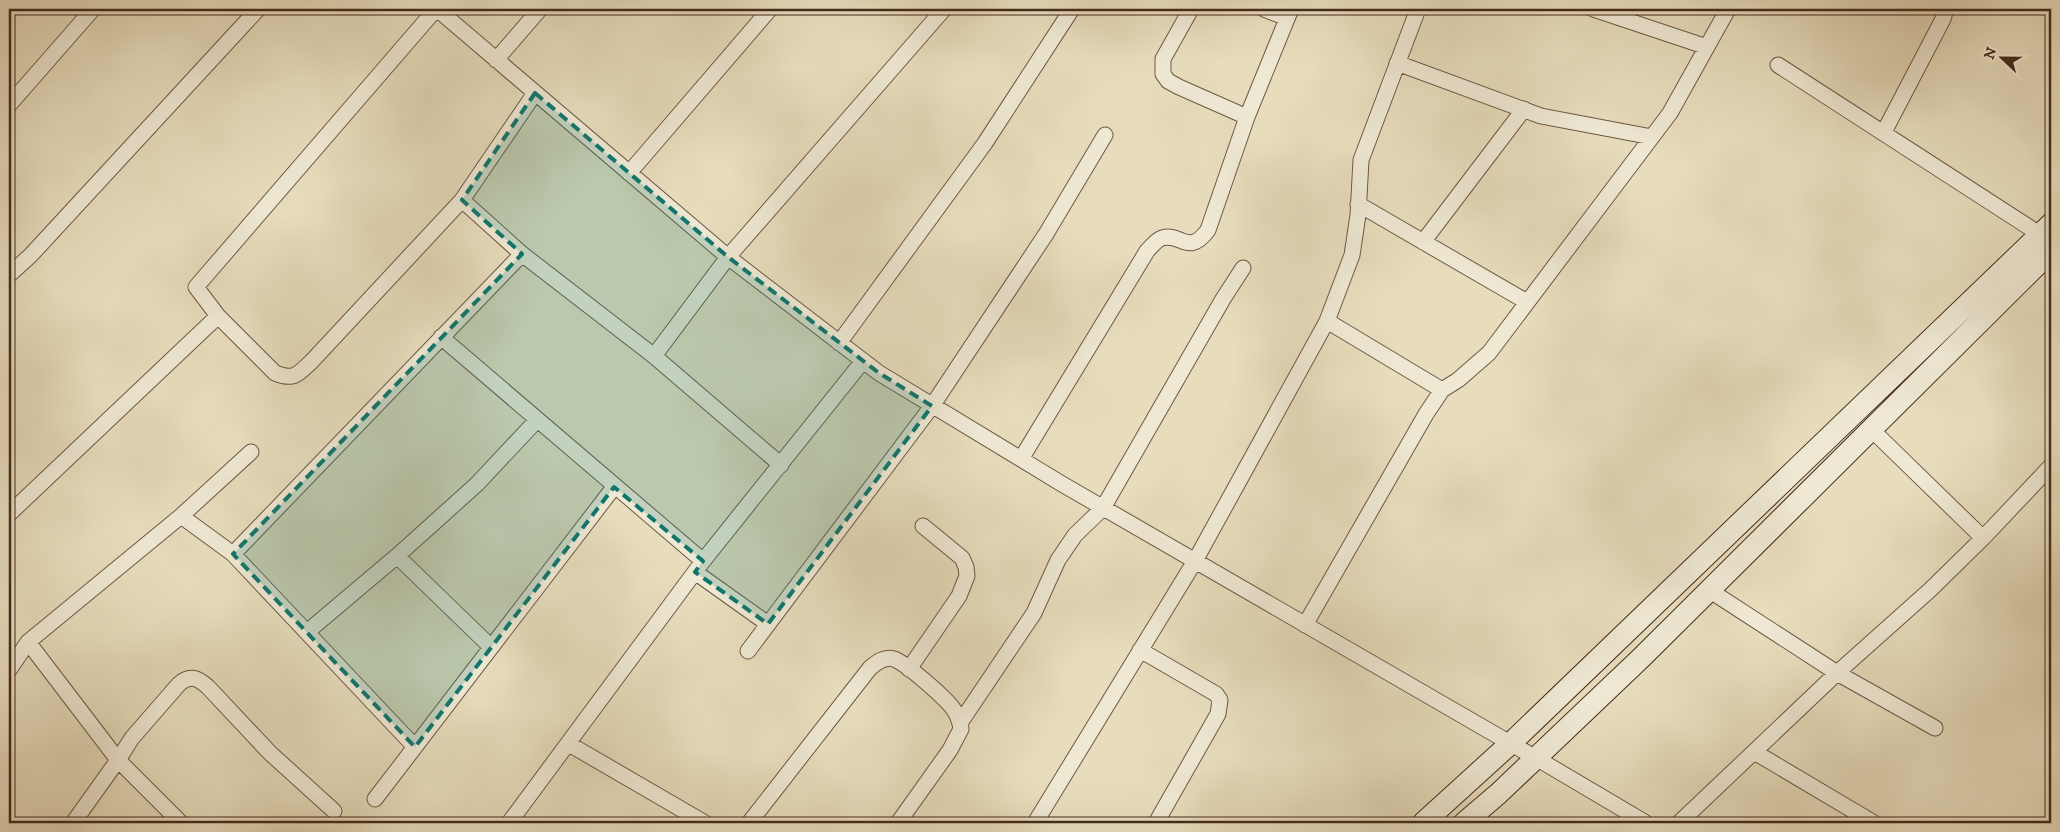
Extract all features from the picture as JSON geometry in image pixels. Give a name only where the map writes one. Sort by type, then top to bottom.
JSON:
[{"type":"main road","points":[[1464,823],[1536,758],[1872,430],[2048,236]]},
{"type":"main road","points":[[1423,823],[1511,743],[2048,236]]},
{"type":"street","points":[[9,105],[93,9]]},
{"type":"street","points":[[9,275],[30,256],[258,9]]},
{"type":"street","points":[[535,93],[462,200],[312,362],[296,376],[287,378],[275,373],[218,316],[196,286],[436,9],[535,93],[629,174],[728,257],[879,373],[1103,508],[1646,823]]},
{"type":"street","points":[[496,60],[540,9]]},
{"type":"street","points":[[839,343],[985,143],[1072,9]]},
{"type":"street","points":[[1191,9],[1163,59],[1162,74],[1168,81],[1179,87],[1247,117]]},
{"type":"street","points":[[1021,459],[1147,251],[1162,238],[1170,237],[1183,242],[1194,243],[1200,240],[1208,230],[1247,117],[1289,13],[1264,9]]},
{"type":"street","points":[[1039,822],[1140,650],[1195,561],[1327,321],[1352,255],[1361,160],[1418,9]]},
{"type":"street","points":[[1593,9],[1707,47]]},
{"type":"street","points":[[1305,625],[1426,414],[1442,390],[1458,380],[1489,353],[1652,137],[1670,113],[1728,9]]},
{"type":"street","points":[[1884,132],[1943,19],[1946,9]]},
{"type":"street","points":[[629,174],[762,11]]},
{"type":"street","points":[[654,356],[728,257],[938,11]]},
{"type":"street","points":[[1397,63],[1541,116],[1652,137]]},
{"type":"street","points":[[1778,65],[2048,236]]},
{"type":"street","points":[[1423,242],[1524,109]]},
{"type":"street","points":[[748,651],[932,406],[1046,234],[1105,135]]},
{"type":"street","points":[[462,200],[522,254],[654,356],[781,465]]},
{"type":"street","points":[[1358,204],[1527,302]]},
{"type":"street","points":[[233,554],[522,254]]},
{"type":"street","points":[[960,722],[1034,613],[1058,560],[1075,535],[1103,508],[1223,299],[1243,268]]},
{"type":"street","points":[[9,514],[218,316]]},
{"type":"street","points":[[1327,321],[1442,390]]},
{"type":"street","points":[[441,337],[614,487],[699,566],[768,624]]},
{"type":"street","points":[[509,823],[699,566],[863,361]]},
{"type":"street","points":[[307,632],[397,556],[477,484],[537,420]]},
{"type":"street","points":[[1872,430],[1983,538]]},
{"type":"street","points":[[9,670],[28,642],[181,516],[251,452]]},
{"type":"street","points":[[1679,823],[1756,753],[1837,673],[1930,590],[1983,538],[2051,466]]},
{"type":"street","points":[[374,799],[614,487]]},
{"type":"street","points":[[181,516],[233,554],[415,747]]},
{"type":"street","points":[[909,669],[959,596],[967,576],[962,558],[923,526]]},
{"type":"street","points":[[397,556],[491,648]]},
{"type":"street","points":[[1709,590],[1837,673],[1934,728]]},
{"type":"street","points":[[28,642],[118,760],[181,823]]},
{"type":"street","points":[[1140,650],[1216,694],[1220,700],[1218,714],[1156,823]]},
{"type":"street","points":[[749,823],[870,668],[877,661],[885,658],[894,659],[909,669],[947,701],[960,722],[961,729],[950,750],[898,823]]},
{"type":"street","points":[[73,823],[132,738],[179,684],[185,678],[192,677],[200,680],[208,687],[270,752],[334,812]]},
{"type":"street","points":[[569,744],[705,823]]},
{"type":"street","points":[[1756,753],[1874,823]]},
{"type":"highlighted area","points":[[535,93],[728,257],[879,373],[932,406],[768,624],[695,572],[703,561],[614,487],[415,747],[233,554],[522,254],[462,200]]}]
